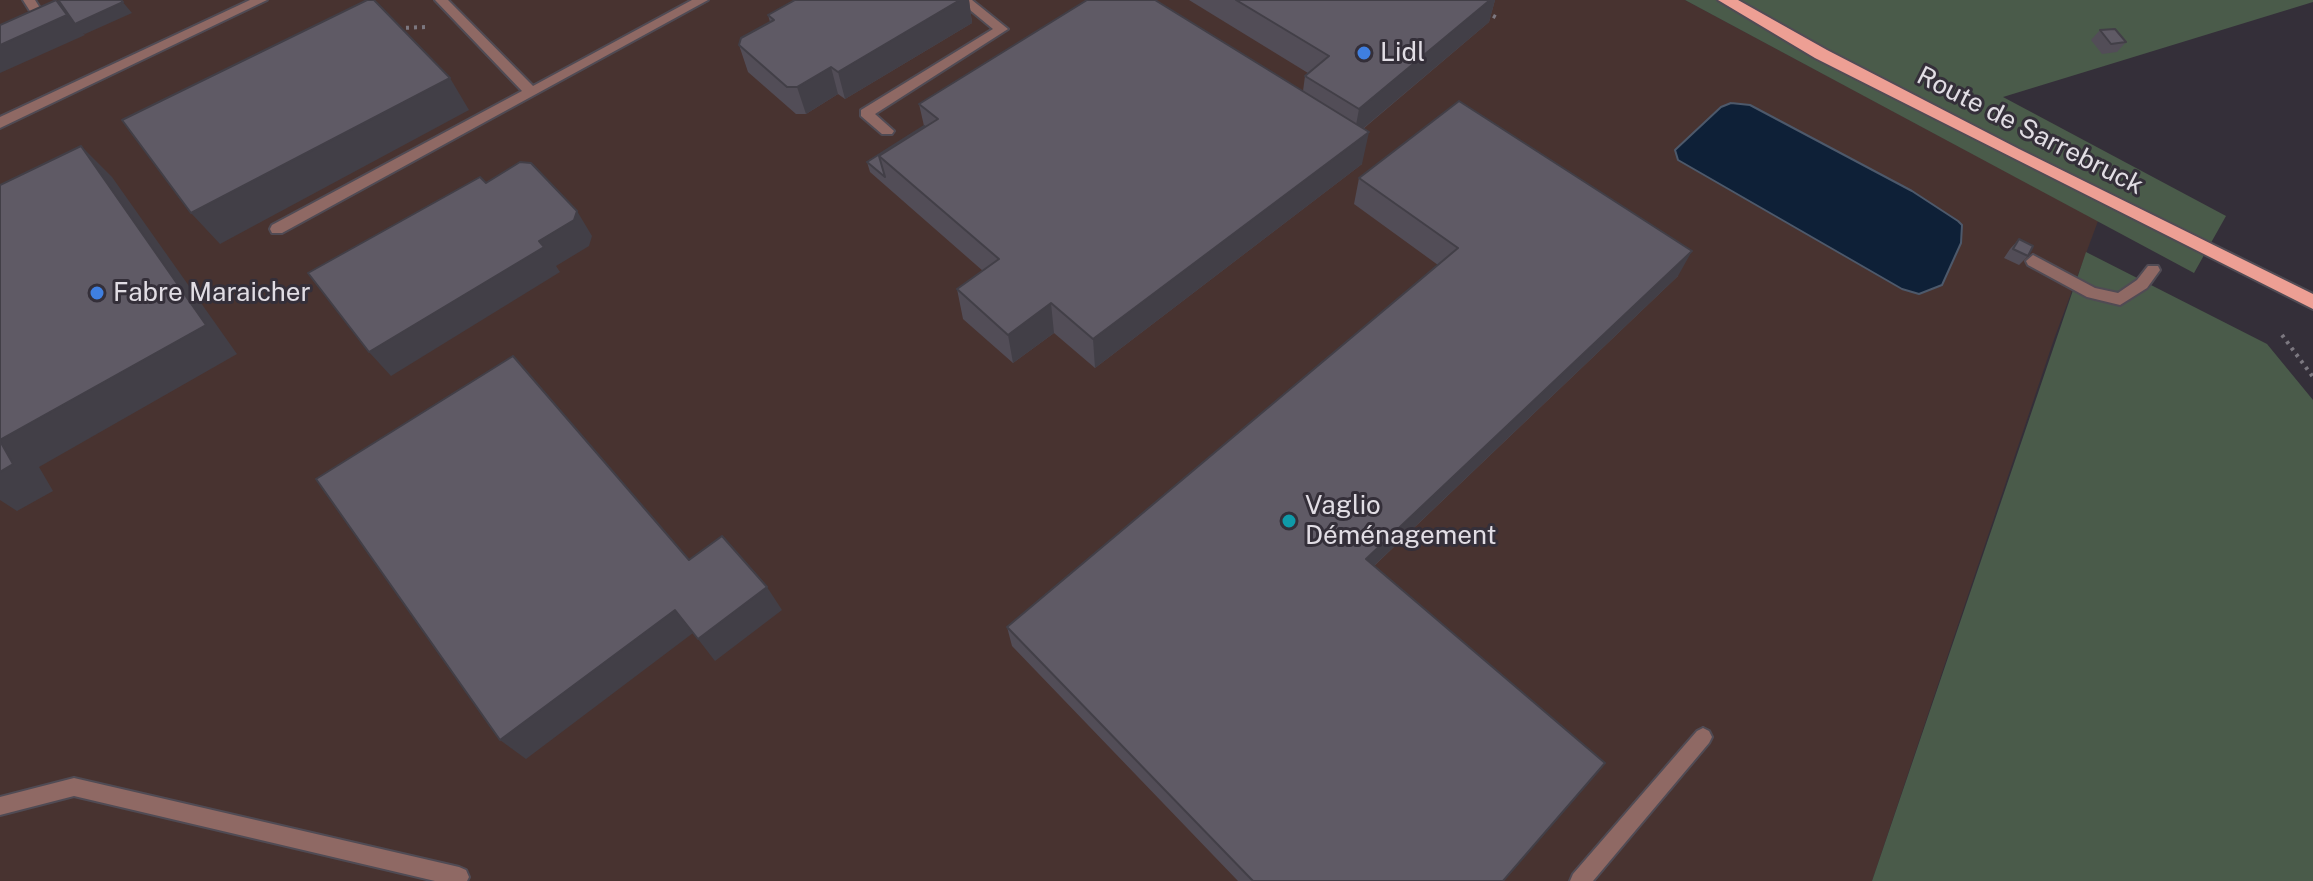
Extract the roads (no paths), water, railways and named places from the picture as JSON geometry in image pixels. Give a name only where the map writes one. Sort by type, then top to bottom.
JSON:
[{"type":"main road","name":"Route de Sarrebruck","points":[[1726,0],[1821,54],[2013,153],[2313,302]]},
{"type":"street","points":[[29,0],[46,24],[34,29]]},
{"type":"street","points":[[0,123],[261,0]]},
{"type":"street","points":[[441,0],[531,92]]},
{"type":"street","points":[[277,229],[702,0]]},
{"type":"street","points":[[887,131],[866,113],[1002,29],[964,0]]},
{"type":"street","points":[[2033,261],[2092,293],[2120,299],[2142,284],[2153,270]]},
{"type":"street","points":[[1583,879],[1703,737]]},
{"type":"street","points":[[0,806],[74,787],[459,877],[457,881]]},
{"type":"water","points":[[1731,103],[1750,105],[1912,191],[1958,221],[1962,225],[1961,243],[1942,285],[1919,294],[1902,289],[1678,160],[1675,150],[1721,107]]},
{"type":"place","name":"Lidl","points":[[1364,53]]},
{"type":"place","name":"Fabre Maraicher","points":[[97,293]]},
{"type":"place","name":"Vaglio Déménagement","points":[[1289,521]]}]
